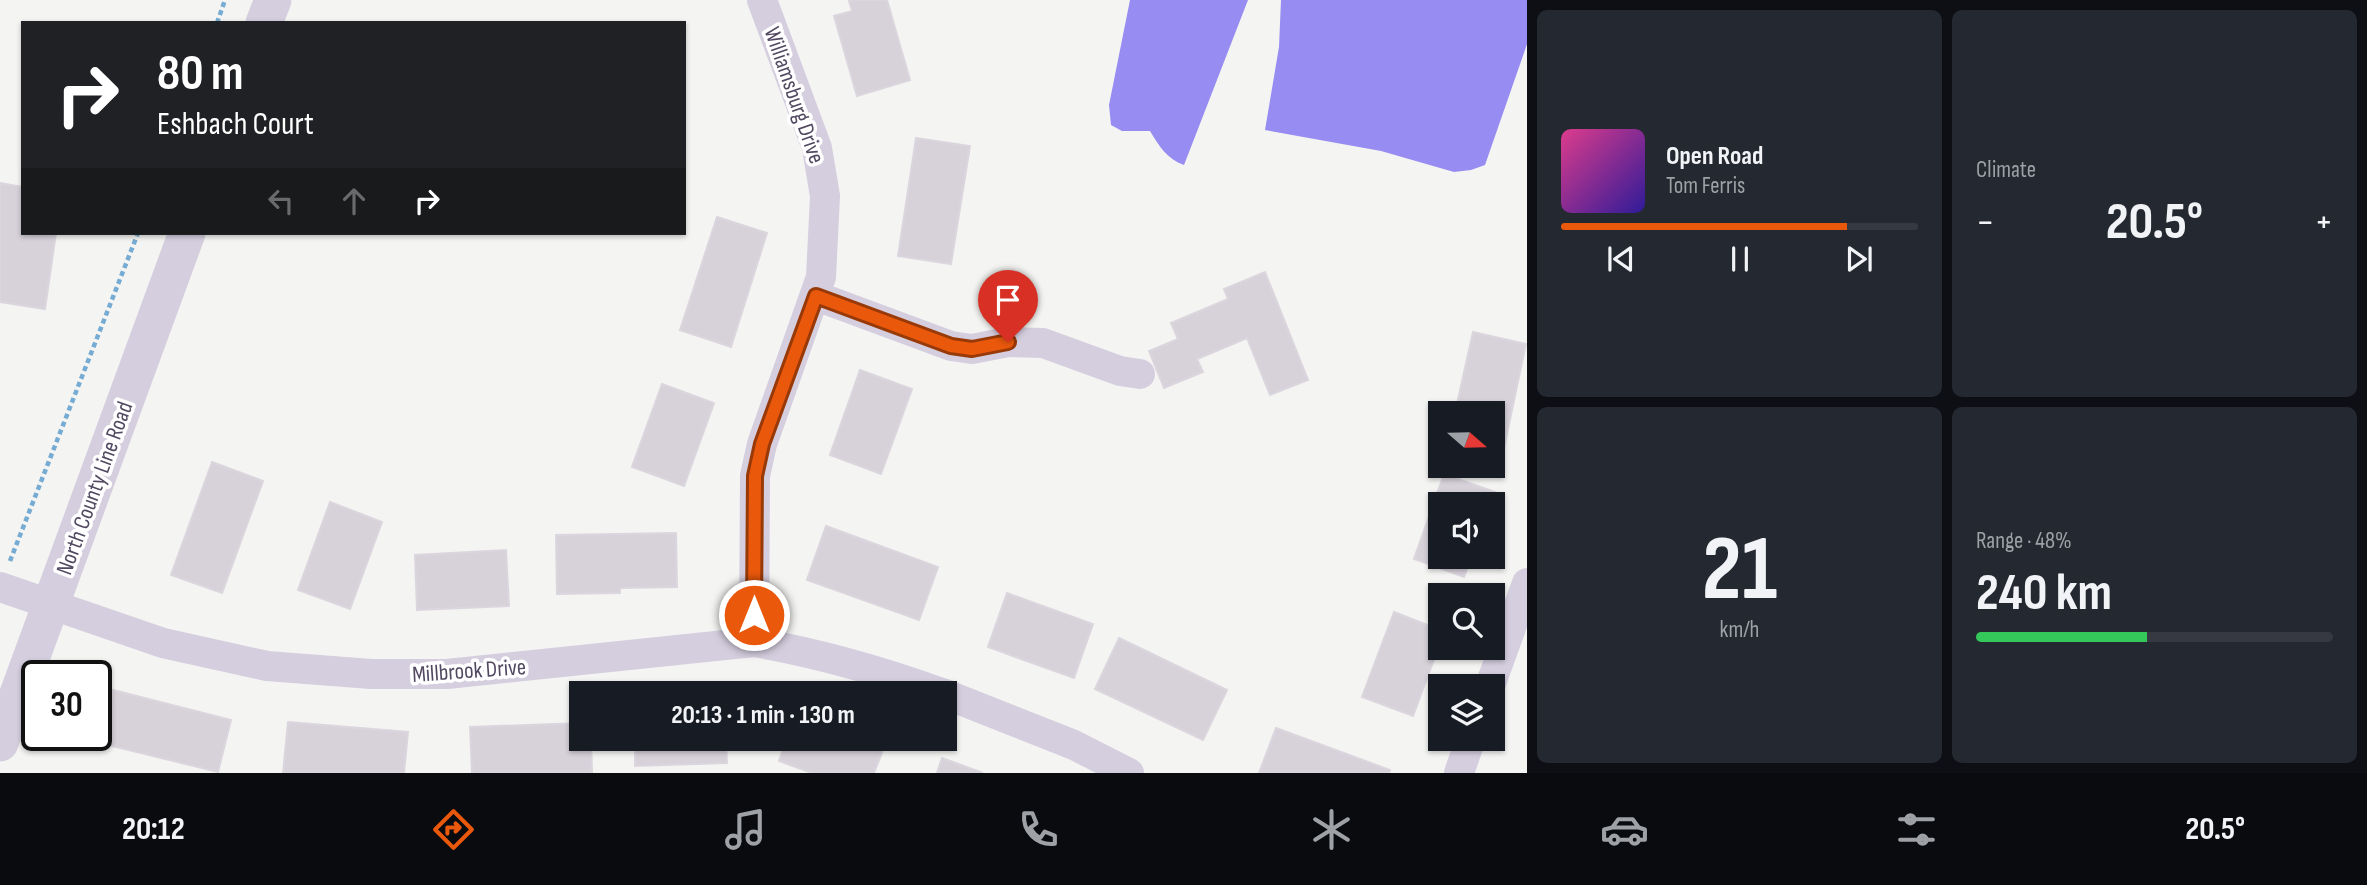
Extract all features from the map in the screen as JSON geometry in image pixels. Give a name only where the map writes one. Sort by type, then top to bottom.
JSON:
[{"type":"street","points":[[265,21],[272,0]]},
{"type":"street","name":"Williamsburg Drive","points":[[754,642],[755,476],[762,444],[821,277],[825,196],[822,170],[806,116],[762,0]]},
{"type":"street","name":"North County Line Road","points":[[0,743],[186,235]]},
{"type":"street","points":[[816,296],[951,346],[972,349],[1008,342],[1043,343],[1120,371],[1140,374]]},
{"type":"street","points":[[1494,674],[1527,583]]},
{"type":"street","name":"Millbrook Drive","points":[[0,587],[163,643],[267,666],[371,674],[447,674],[754,642],[875,670],[906,681]]},
{"type":"street","name":"Millbrook Drive","points":[[957,699],[1074,745],[1129,773]]},
{"type":"street","points":[[1459,773],[1467,751]]},
{"type":"path","points":[[218,21],[225,0]]},
{"type":"path","points":[[0,587],[137,235]]},
{"type":"shaded area","points":[[1130,0],[1248,0],[1184,165],[1168,156],[1150,131],[1122,131],[1111,125],[1109,105]]},
{"type":"shaded area","points":[[1281,0],[1527,0],[1527,44],[1485,165],[1454,172],[1381,151],[1265,130],[1279,47]]},
{"type":"building","points":[[887,0],[910,80],[857,96],[834,16],[852,11],[849,1]]},
{"type":"building","points":[[916,138],[970,146],[951,264],[898,256]]},
{"type":"building","points":[[0,183],[21,187],[21,235],[56,235],[45,309],[0,302]]},
{"type":"building","points":[[717,217],[767,233],[731,347],[680,330]]},
{"type":"building","points":[[1265,272],[1308,380],[1270,395],[1247,338],[1197,359],[1203,372],[1164,388],[1149,351],[1178,339],[1171,323],[1228,299],[1224,289]]},
{"type":"building","points":[[1473,332],[1526,344],[1505,443],[1505,401],[1458,401]]},
{"type":"building","points":[[860,370],[912,389],[881,474],[830,455]]},
{"type":"building","points":[[662,384],[714,403],[684,486],[632,467]]},
{"type":"building","points":[[212,462],[263,481],[222,593],[171,575]]},
{"type":"building","points":[[1443,478],[1455,478],[1495,492],[1438,492]]},
{"type":"building","points":[[330,502],[382,522],[350,609],[298,590]]},
{"type":"building","points":[[1428,519],[1428,564],[1414,559]]},
{"type":"building","points":[[826,526],[938,567],[919,620],[807,580]]},
{"type":"building","points":[[676,533],[677,587],[620,588],[620,593],[557,594],[556,535]]},
{"type":"building","points":[[506,550],[509,606],[417,610],[415,555]]},
{"type":"building","points":[[1442,569],[1467,569],[1464,577]]},
{"type":"building","points":[[1007,593],[1093,624],[1074,678],[988,647]]},
{"type":"building","points":[[1394,612],[1428,625],[1428,660],[1434,660],[1413,716],[1362,697]]},
{"type":"building","points":[[1119,638],[1227,690],[1203,740],[1095,689]]},
{"type":"building","points":[[113,690],[231,720],[218,772],[112,746]]},
{"type":"building","points":[[288,722],[408,732],[404,773],[283,773]]},
{"type":"building","points":[[569,723],[569,751],[591,751],[592,773],[472,773],[470,727]]},
{"type":"building","points":[[1276,728],[1390,770],[1389,773],[1259,773]]},
{"type":"building","points":[[635,751],[727,751],[727,763],[635,766]]},
{"type":"building","points":[[782,751],[883,751],[874,773],[812,773],[779,761]]},
{"type":"building","points":[[942,758],[983,773],[937,773]]},
{"type":"route","points":[[754,615],[755,476],[762,444],[816,296],[951,346],[972,349],[1008,342]]}]
